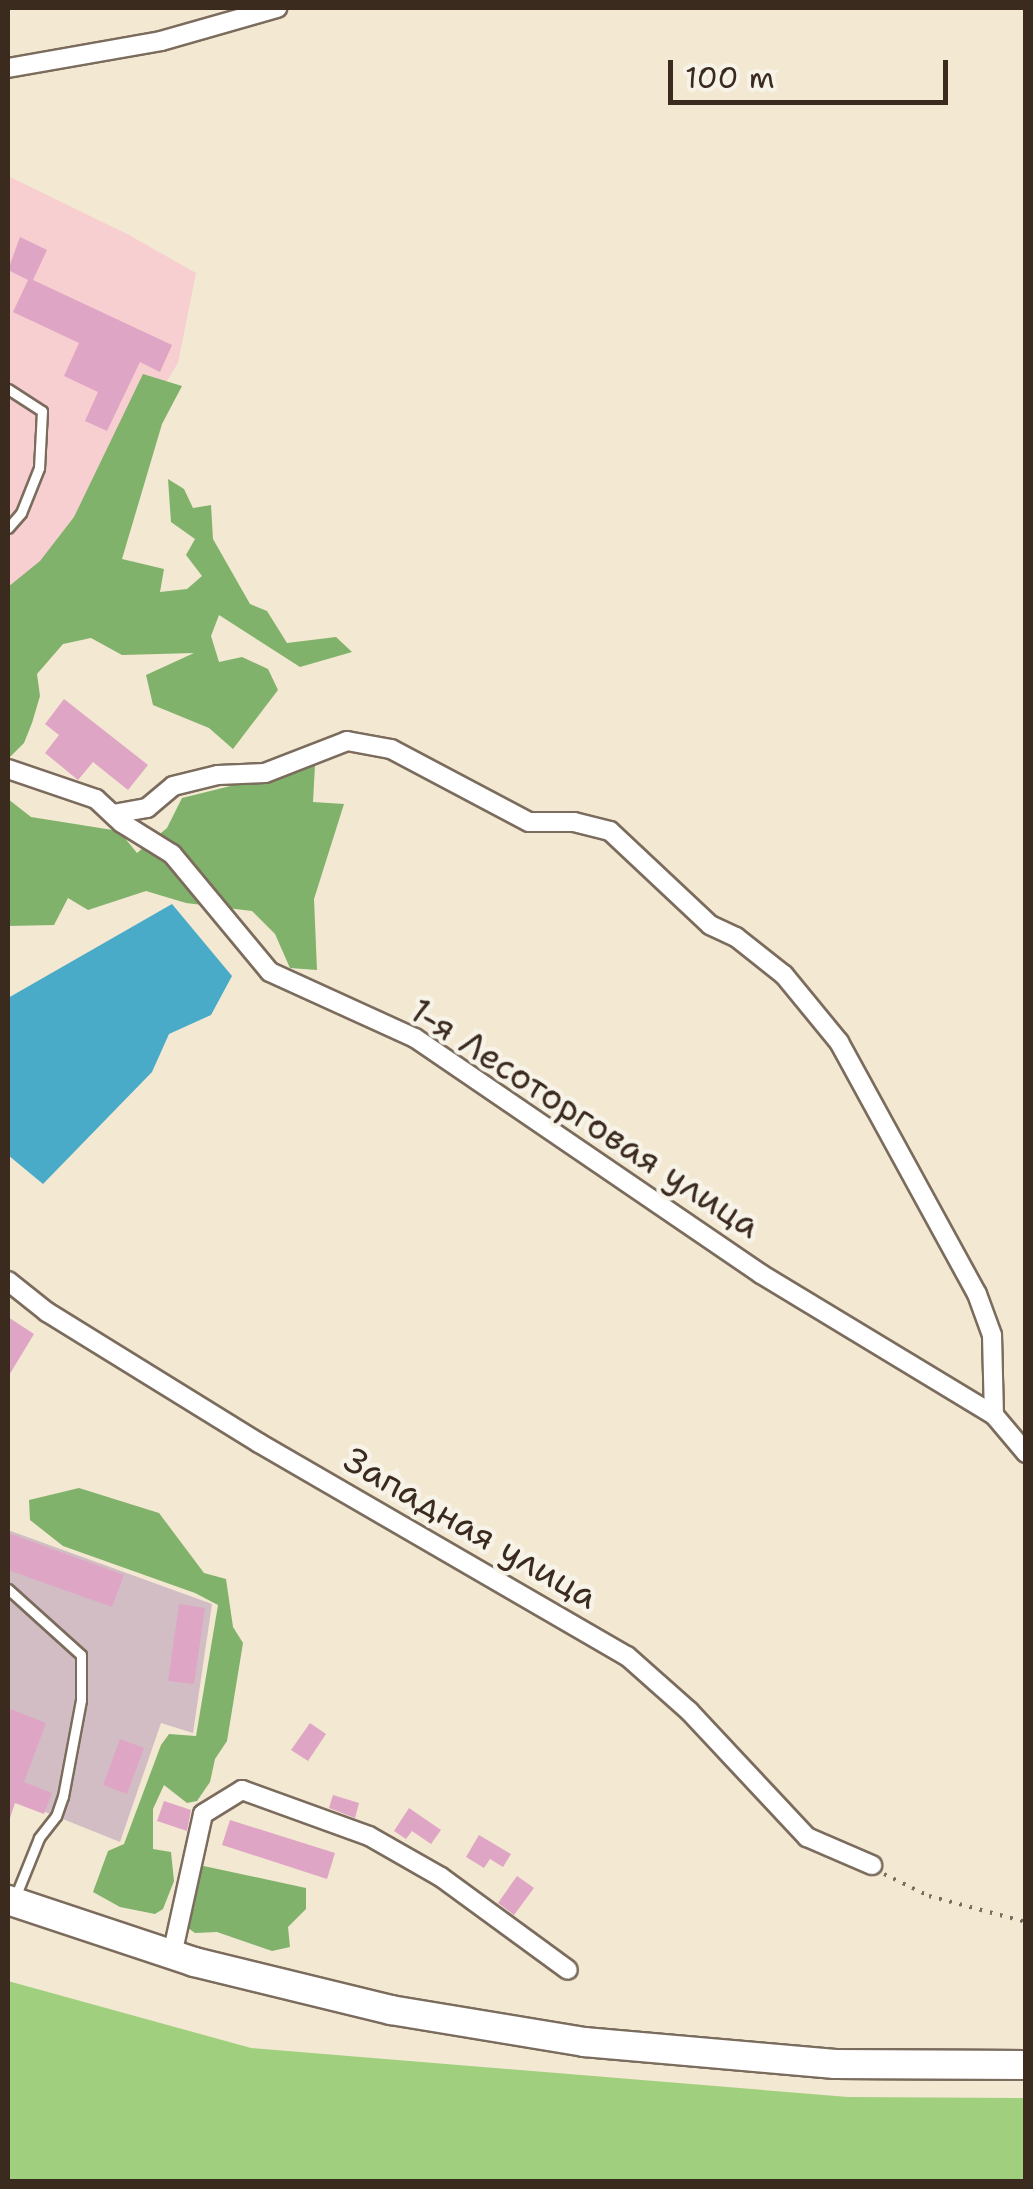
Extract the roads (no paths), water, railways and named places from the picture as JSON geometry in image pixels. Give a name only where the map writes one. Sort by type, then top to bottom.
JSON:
[{"type":"main road","points":[[10,1901],[172,1955],[391,2010],[584,2042],[835,2064],[1026,2065]]},
{"type":"street","points":[[8,68],[161,41],[278,8]]},
{"type":"street","points":[[113,814],[147,808],[173,786],[218,775],[265,773],[347,740],[391,749],[529,822],[574,822],[610,831],[710,925],[736,937],[784,975],[840,1042],[978,1294],[992,1335],[994,1416]]},
{"type":"street","name":"1-я Лесоторговая улица","points":[[8,769],[96,799],[172,854],[270,972],[414,1038],[761,1274],[994,1416],[1026,1453]]},
{"type":"street","name":"Западная улица","points":[[8,1281],[47,1312],[258,1443],[627,1656],[689,1711],[807,1837],[872,1865]]},
{"type":"street","points":[[172,1955],[202,1814],[242,1790],[383,1844],[442,1877],[568,1970]]},
{"type":"lane","points":[[8,389],[42,411],[39,468],[22,513],[8,528]]},
{"type":"lane","points":[[8,1588],[81,1655],[80,1700],[63,1796],[10,1901]]},
{"type":"water","points":[[172,904],[232,976],[211,1015],[169,1034],[152,1072],[43,1184],[8,1155],[8,998]]}]
